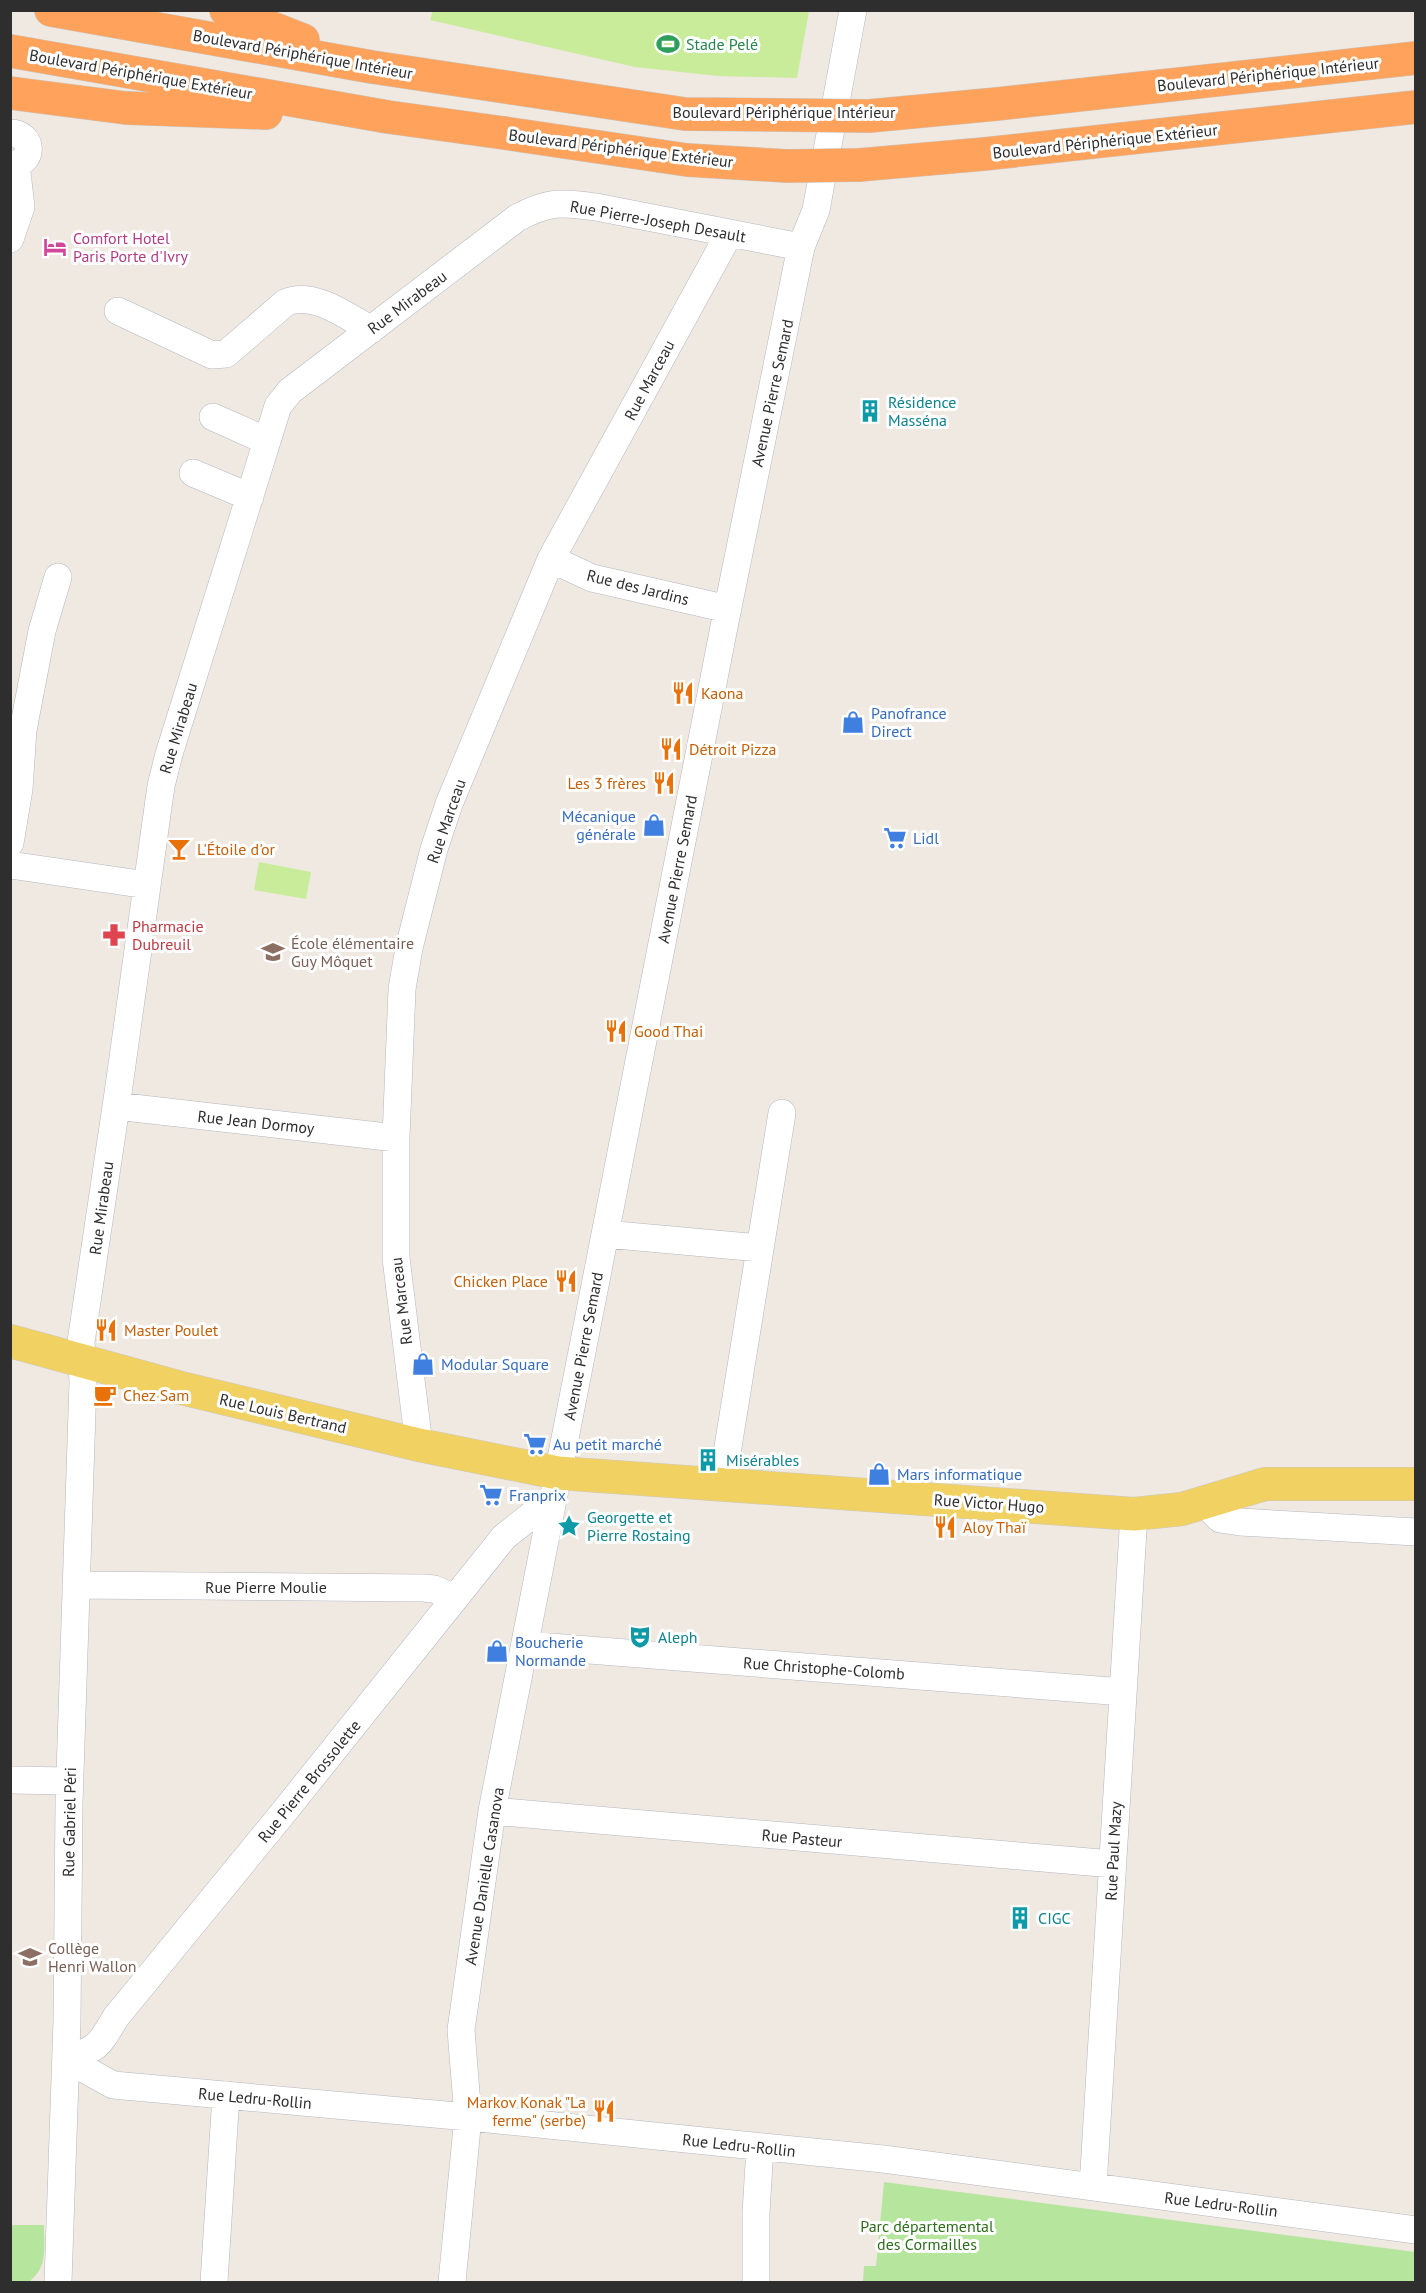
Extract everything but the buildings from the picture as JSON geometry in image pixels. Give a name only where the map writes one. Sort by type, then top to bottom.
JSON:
[{"type":"highway","name":"Boulevard Périphérique Intérieur","points":[[51,10],[372,67],[685,114],[869,116],[1416,58]]},
{"type":"highway","points":[[226,10],[372,67]]},
{"type":"highway","name":"Boulevard Périphérique Extérieur","points":[[10,51],[388,117],[687,160],[787,166],[859,165],[952,158],[1416,107]]},
{"type":"highway","points":[[10,93],[126,108],[388,117]]},
{"type":"main road","name":"Rue Louis Bertrand","points":[[10,1341],[192,1391],[419,1445],[555,1486]]},
{"type":"main road","name":"Rue Victor Hugo","points":[[555,1486],[722,1484],[1134,1514],[1172,1510],[1204,1503],[1265,1484],[1416,1484]]},
{"type":"street","name":"Avenue Pierre Semard","points":[[555,1486],[799,256],[816,210],[853,10]]},
{"type":"street","points":[[10,133],[22,135],[29,144],[28,155],[25,159],[13,164],[21,207],[10,239]]},
{"type":"street","name":"Rue Pierre-Joseph Desault","points":[[517,218],[540,206],[569,204],[723,243],[799,256]]},
{"type":"street","name":"Rue Mirabeau","points":[[83,1362],[81,1342],[164,773],[278,406],[286,395],[517,218]]},
{"type":"street","name":"Rue Marceau","points":[[419,1445],[396,1258],[396,1138],[402,990],[409,948],[434,849],[449,804],[551,560],[723,243]]},
{"type":"street","points":[[118,311],[212,355],[219,356],[226,354],[285,303],[295,298],[318,302],[371,330]]},
{"type":"street","points":[[213,417],[267,441]]},
{"type":"street","points":[[192,473],[250,497]]},
{"type":"street","name":"Rue des Jardins","points":[[551,560],[592,578],[728,609]]},
{"type":"street","points":[[10,843],[19,789],[23,730],[42,631],[58,577]]},
{"type":"street","points":[[10,865],[147,885]]},
{"type":"street","name":"Rue Jean Dormoy","points":[[116,1106],[396,1138]]},
{"type":"street","points":[[722,1484],[782,1113]]},
{"type":"street","points":[[604,1234],[760,1248]]},
{"type":"street","name":"Rue Gabriel Péri","points":[[58,2283],[66,2059],[69,1781],[83,1362]]},
{"type":"street","name":"Rue Pierre Brossolette","points":[[66,2059],[91,2051],[101,2043],[116,2017],[279,1818],[454,1598],[504,1537],[555,1486]]},
{"type":"street","name":"Avenue Danielle Casanova","points":[[452,2283],[455,2232],[468,2117],[460,2030],[492,1811],[555,1486]]},
{"type":"street","points":[[1204,1503],[1220,1519],[1240,1522],[1416,1532]]},
{"type":"street","name":"Rue Paul Mazy","points":[[1093,2187],[1135,1532],[1134,1514]]},
{"type":"street","name":"Rue Pierre Moulie","points":[[76,1585],[423,1588],[434,1589],[454,1598]]},
{"type":"street","name":"Rue Christophe-Colomb","points":[[525,1645],[1123,1692]]},
{"type":"street","points":[[10,1780],[69,1781]]},
{"type":"street","name":"Rue Pasteur","points":[[492,1811],[1113,1864]]},
{"type":"street","name":"Rue Ledru-Rollin","points":[[66,2059],[113,2085],[468,2117],[883,2159],[1416,2230]]},
{"type":"street","points":[[214,2283],[226,2095]]},
{"type":"street","points":[[756,2283],[756,2213],[760,2147]]},
{"type":"green space","name":"Stade Pelé","points":[[433,10],[809,11],[797,78],[718,76],[635,67],[430,20]]},
{"type":"green space","points":[[259,862],[311,872],[306,899],[254,890]]},
{"type":"green space","name":"Parc départemental des Cormailles","points":[[884,2182],[1415,2252],[1415,2282],[863,2282],[864,2266],[876,2266]]},
{"type":"green space","points":[[11,2225],[44,2225],[43,2262],[31,2282],[11,2282]]},
{"type":"place","name":"Stade Pelé","points":[[668,44]]},
{"type":"place","name":"Comfort Hotel Paris Porte d'Ivry","points":[[55,247]]},
{"type":"place","name":"Résidence Masséna","points":[[870,411]]},
{"type":"place","name":"Kaona","points":[[683,693]]},
{"type":"place","name":"Panofrance Direct","points":[[853,722]]},
{"type":"place","name":"Détroit Pizza","points":[[671,749]]},
{"type":"place","name":"Les 3 frères","points":[[664,783]]},
{"type":"place","name":"Mécanique générale","points":[[654,825]]},
{"type":"place","name":"Lidl","points":[[895,838]]},
{"type":"place","name":"L'Étoile d'or","points":[[179,849]]},
{"type":"place","name":"Pharmacie Dubreuil","points":[[114,935]]},
{"type":"place","name":"École élémentaire Guy Môquet","points":[[273,952]]},
{"type":"place","name":"Good Thai","points":[[616,1031]]},
{"type":"place","name":"Chicken Place","points":[[566,1281]]},
{"type":"place","name":"Master Poulet","points":[[106,1330]]},
{"type":"place","name":"Modular Square","points":[[423,1364]]},
{"type":"place","name":"Chez Sam","points":[[105,1395]]},
{"type":"place","name":"Au petit marché","points":[[535,1444]]},
{"type":"place","name":"Misérables","points":[[708,1460]]},
{"type":"place","name":"Mars informatique","points":[[879,1474]]},
{"type":"place","name":"Franprix","points":[[491,1495]]},
{"type":"place","name":"Georgette et Pierre Rostaing","points":[[569,1526]]},
{"type":"place","name":"Aloy Thaï","points":[[945,1527]]},
{"type":"place","name":"Aleph","points":[[640,1637]]},
{"type":"place","name":"Boucherie Normande","points":[[497,1651]]},
{"type":"place","name":"CIGC","points":[[1020,1918]]},
{"type":"place","name":"Collège Henri Wallon","points":[[30,1957]]},
{"type":"place","name":"Markov Konak \"La ferme\" (serbe)","points":[[604,2111]]}]
